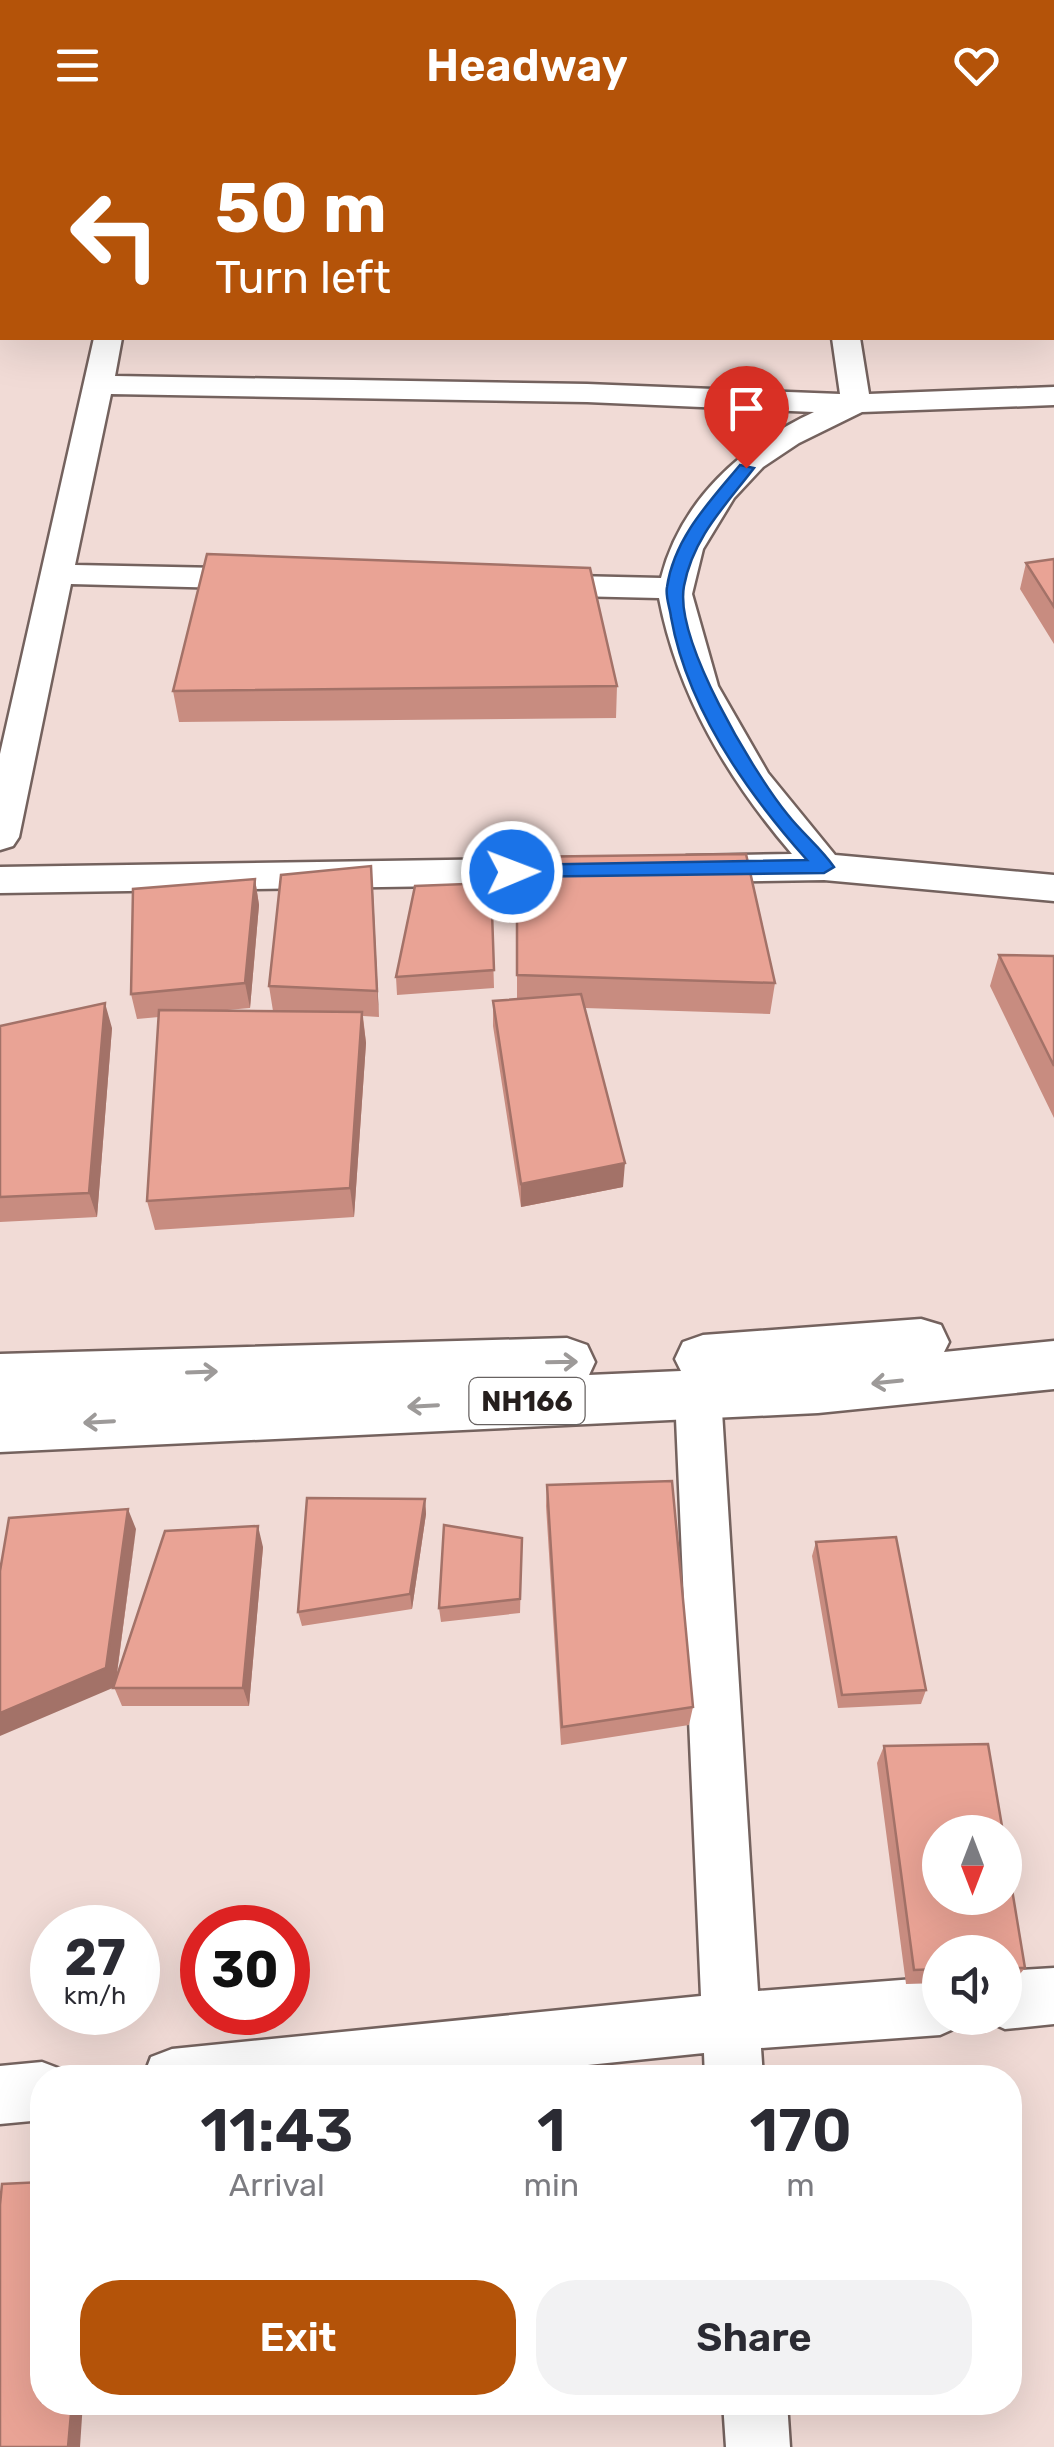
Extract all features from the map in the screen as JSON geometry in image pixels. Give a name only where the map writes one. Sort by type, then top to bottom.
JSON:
[{"type":"highway","name":"NH166","points":[[0,1378],[704,1359],[1054,1334]]},
{"type":"highway","name":"NH166","points":[[0,1427],[818,1390],[1054,1365]]},
{"type":"street","points":[[0,837],[108,340]]},
{"type":"street","points":[[846,340],[856,403]]},
{"type":"street","points":[[98,385],[568,392],[856,403],[1054,396]]},
{"type":"street","points":[[824,867],[780,818],[733,747],[701,688],[684,641],[674,588],[698,525],[726,487],[766,449],[856,403]]},
{"type":"street","points":[[57,574],[296,580]]},
{"type":"street","points":[[495,584],[674,588]]},
{"type":"street","points":[[644,870],[824,867],[1054,888]]},
{"type":"street","points":[[0,880],[605,870]]},
{"type":"street","points":[[698,1396],[734,2065]]},
{"type":"street","points":[[1022,1999],[1054,1996]]},
{"type":"street","points":[[298,2065],[733,2020],[922,2007]]},
{"type":"street","points":[[0,2095],[30,2092]]},
{"type":"street","points":[[756,2415],[758,2447]]},
{"type":"building","points":[[207,554],[590,568],[617,686],[173,691]]},
{"type":"building","points":[[1054,559],[1054,607],[1026,563]]},
{"type":"building","points":[[746,854],[775,983],[517,975],[517,857]]},
{"type":"building","points":[[371,866],[377,991],[269,986],[281,875]]},
{"type":"building","points":[[255,879],[245,983],[131,994],[133,889]]},
{"type":"building","points":[[491,883],[494,970],[396,977],[415,886]]},
{"type":"building","points":[[999,955],[1054,956],[1054,1066]]},
{"type":"building","points":[[581,994],[625,1163],[521,1184],[493,1001]]},
{"type":"building","points":[[105,1003],[89,1193],[0,1197],[0,1026]]},
{"type":"building","points":[[159,1010],[362,1012],[350,1188],[147,1201]]},
{"type":"building","points":[[672,1481],[693,1707],[562,1727],[547,1485]]},
{"type":"building","points":[[307,1498],[425,1499],[410,1594],[298,1612]]},
{"type":"building","points":[[128,1509],[106,1668],[0,1713],[0,1571],[9,1518]]},
{"type":"building","points":[[444,1525],[522,1538],[520,1599],[439,1608]]},
{"type":"building","points":[[258,1526],[243,1688],[113,1688],[165,1531]]},
{"type":"building","points":[[896,1537],[926,1690],[842,1695],[816,1542]]},
{"type":"building","points":[[988,1744],[1000,1815],[922,1815],[922,1915],[1016,1915],[1020,1935],[922,1935],[922,1970],[914,1970],[884,1746]]},
{"type":"building","points":[[30,2183],[30,2415],[71,2415],[68,2447],[0,2447],[2,2184]]},
{"type":"route","points":[[512,872],[824,867],[780,818],[733,747],[701,688],[684,641],[674,588],[698,525],[726,487],[746,468]]}]
